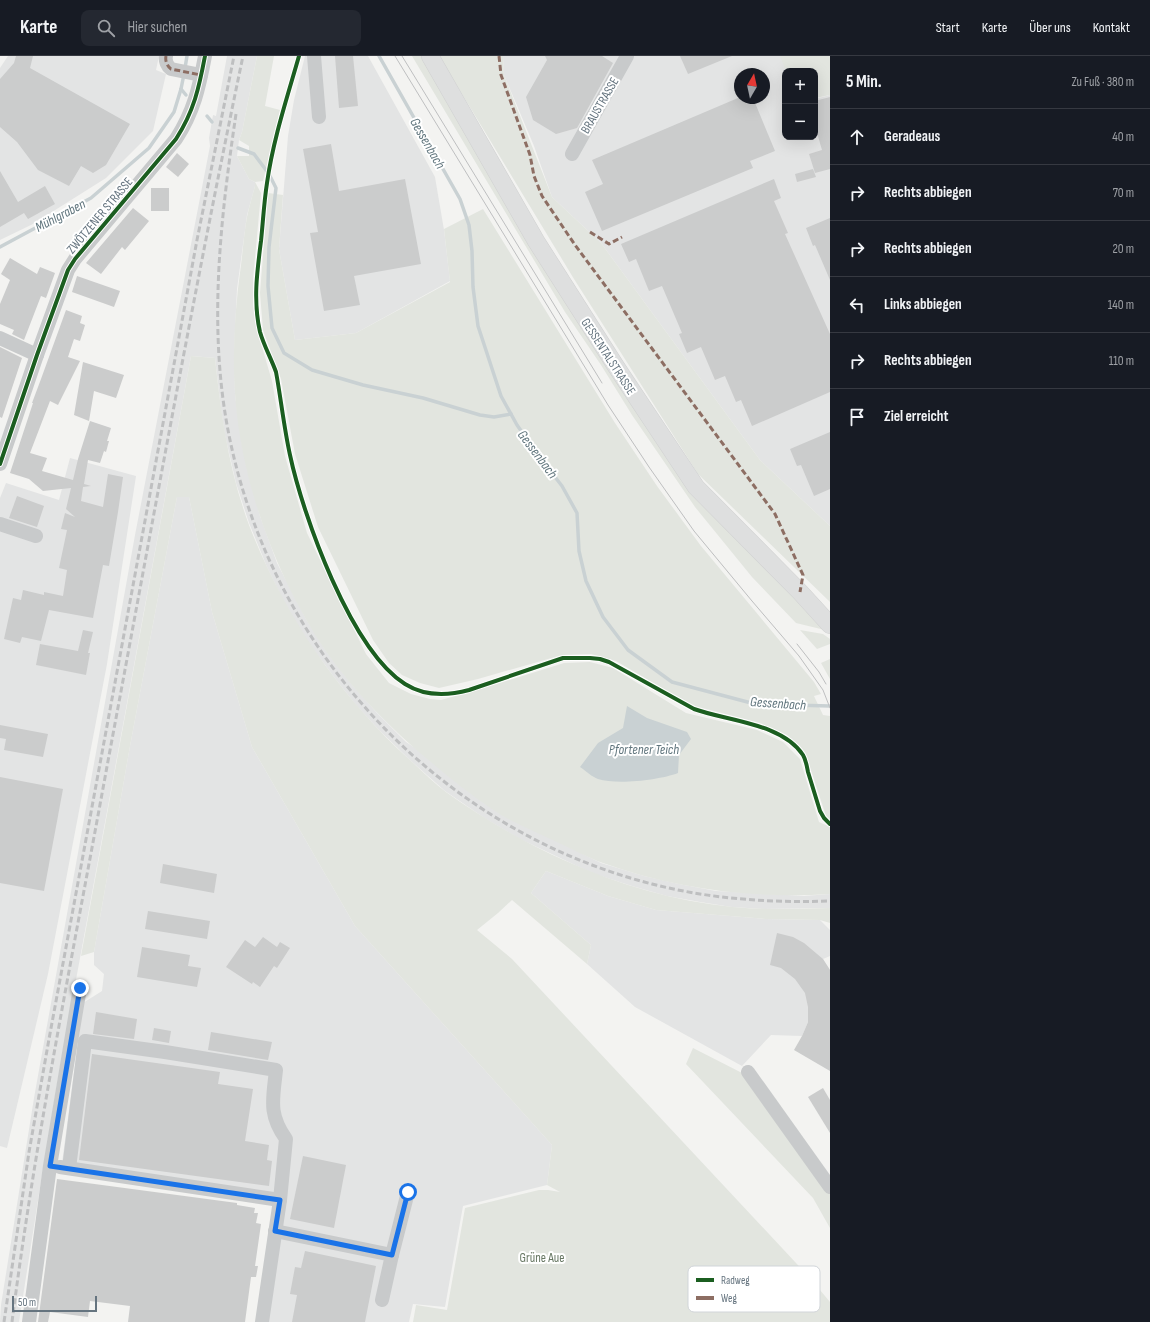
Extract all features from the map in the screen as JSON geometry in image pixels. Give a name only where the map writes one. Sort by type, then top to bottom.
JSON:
[{"type":"main road","name":"GESSENTALSTRASSE","points":[[430,56],[536,241],[615,365],[696,487],[800,592],[830,625]]},
{"type":"street","points":[[166,56],[168,67],[197,74]]},
{"type":"street","name":"ZWÖTZENER STRASSE","points":[[0,464],[68,270],[75,258],[176,139],[192,109],[197,74],[205,56]]},
{"type":"street","points":[[314,56],[319,117]]},
{"type":"street","name":"BRAUSTRASSE","points":[[572,154],[627,56]]},
{"type":"street","points":[[0,338],[37,355]]},
{"type":"street","points":[[0,524],[36,536]]},
{"type":"street","points":[[29,1322],[50,1166],[80,988]]},
{"type":"street","points":[[69,1168],[85,1041],[276,1070],[273,1105],[274,1118],[286,1139],[280,1200],[262,1322]]},
{"type":"street","points":[[748,1072],[830,1187]]},
{"type":"street","points":[[50,1166],[280,1200]]},
{"type":"street","points":[[382,1300],[408,1192]]},
{"type":"street","points":[[275,1231],[392,1255]]},
{"type":"shaded area","points":[[8,56],[159,56],[156,70],[166,74],[153,131],[106,178],[33,224],[0,240],[0,68]]},
{"type":"shaded area","points":[[227,56],[257,56],[237,156],[249,179],[255,182],[247,215],[237,289],[234,350],[235,395],[242,445],[260,516],[277,563],[306,619],[326,651],[349,681],[377,713],[406,742],[563,844],[601,863],[644,876],[716,891],[804,896],[830,894],[830,908],[764,909],[732,907],[667,896],[632,886],[592,873],[520,839],[486,819],[445,791],[411,761],[356,705],[305,638],[285,604],[267,567],[249,523],[236,483],[225,435],[215,358],[191,356],[59,1072],[19,1322],[0,1322],[1,1305],[34,1098],[135,535],[210,146],[209,138],[213,115],[216,116]]},
{"type":"shaded area","points":[[305,56],[368,56],[435,177],[444,230],[450,281],[356,333],[295,340],[279,249],[288,136],[294,100]]},
{"type":"shaded area","points":[[503,56],[782,56],[786,68],[782,68],[782,140],[818,140],[818,98],[830,95],[830,526],[760,460],[601,243],[552,197],[534,146],[504,75]]},
{"type":"shaded area","points":[[70,458],[136,476],[107,664],[48,974],[7,1148],[0,1146],[0,498],[6,483],[59,500]]},
{"type":"shaded area","points":[[177,497],[189,497],[212,612],[252,747],[355,926],[552,1145],[547,1185],[463,1206],[445,1307],[413,1304],[409,1322],[260,1322],[276,1195],[62,1163],[83,1003],[102,991],[104,974],[94,965],[94,952],[130,746]]},
{"type":"shaded area","points":[[546,871],[608,896],[656,910],[766,919],[820,920],[830,930],[830,956],[823,959],[830,970],[802,1036],[771,1035],[742,1066],[635,1007],[587,964],[591,945],[531,893]]},
{"type":"green space","points":[[257,56],[274,56],[265,106],[280,110],[263,181],[255,182],[249,179],[237,156],[249,156],[249,146],[239,140],[242,132]]},
{"type":"green space","points":[[412,56],[424,56],[658,439],[829,631],[796,623],[752,577],[695,507],[632,415],[601,365],[565,312]]},
{"type":"green space","points":[[439,56],[503,56],[504,75],[552,197],[601,243],[760,460],[830,526],[830,602],[698,474],[574,279]]},
{"type":"green space","points":[[780,56],[830,56],[830,95],[818,97],[818,68],[785,68]]},
{"type":"green space","points":[[255,182],[261,193],[253,279],[253,305],[257,330],[272,381],[285,456],[307,533],[366,654],[389,683],[411,694],[441,700],[564,663],[590,662],[613,668],[686,713],[757,730],[783,742],[800,759],[819,822],[830,827],[830,894],[772,895],[686,886],[630,872],[592,859],[516,823],[476,798],[417,750],[388,724],[361,696],[325,650],[307,622],[291,592],[264,528],[253,494],[245,461],[235,394],[234,346],[237,297],[245,229]]},
{"type":"green space","points":[[268,193],[283,195],[279,249],[295,340],[356,333],[450,282],[444,229],[483,209],[615,423],[657,486],[701,546],[814,682],[821,694],[814,696],[823,715],[830,716],[830,820],[826,816],[806,755],[787,735],[760,723],[691,705],[616,661],[591,654],[562,655],[478,679],[439,688],[420,683],[402,675],[389,663],[373,640],[318,527],[295,454],[281,379],[263,330],[260,293]]},
{"type":"green space","name":"Grüne Aue","points":[[191,356],[215,358],[227,443],[236,484],[249,525],[277,587],[294,617],[331,673],[374,725],[434,782],[475,812],[504,830],[550,854],[586,870],[627,885],[690,901],[733,907],[770,909],[830,908],[830,923],[820,920],[766,919],[656,910],[608,896],[546,871],[531,893],[591,945],[587,964],[512,900],[477,930],[512,959],[799,1266],[688,1266],[688,1312],[820,1312],[820,1290],[830,1302],[830,1322],[413,1322],[416,1305],[447,1310],[465,1208],[539,1190],[560,1192],[547,1185],[552,1145],[355,926],[252,747],[212,612],[189,497],[177,497],[130,746],[94,952],[81,956]]},
{"type":"green space","points":[[800,630],[823,634],[830,639],[830,644],[817,649]]},
{"type":"green space","points":[[830,659],[830,679],[821,663]]},
{"type":"green space","points":[[693,1048],[746,1075],[830,1193],[830,1228],[813,1198],[686,1064]]},
{"type":"water","name":"Pfortener Teich","points":[[627,706],[647,718],[687,732],[691,739],[679,755],[678,773],[650,780],[616,782],[598,779],[580,767],[598,743],[623,728]]},
{"type":"building","points":[[16,56],[33,56],[30,68],[130,124],[106,165],[93,173],[81,166],[69,186],[38,170],[17,142],[0,127],[0,79],[14,63]]},
{"type":"building","points":[[335,56],[353,56],[358,106],[339,108]]},
{"type":"building","points":[[545,56],[602,56],[613,63],[577,128],[556,134],[533,120],[526,97],[547,60]]},
{"type":"building","points":[[680,56],[732,56],[688,74]]},
{"type":"building","points":[[830,97],[830,169],[815,173],[809,154],[822,150],[818,136],[818,100]]},
{"type":"building","points":[[734,100],[734,104],[755,104],[775,151],[750,161],[753,168],[602,231],[585,192],[603,184],[592,160]]},
{"type":"building","points":[[331,144],[339,191],[405,179],[421,264],[354,276],[360,305],[324,311],[310,233],[318,232],[303,149]]},
{"type":"building","points":[[177,153],[189,164],[178,177],[166,167]]},
{"type":"building","points":[[813,169],[816,177],[797,182],[795,174]]},
{"type":"building","points":[[0,171],[18,202],[45,186],[55,204],[28,219],[24,213],[0,227]]},
{"type":"building","points":[[774,179],[781,198],[774,201],[788,233],[785,234],[830,334],[830,392],[752,426],[741,400],[736,402],[725,376],[715,380],[701,347],[687,353],[679,334],[682,333],[662,286],[649,291],[636,259],[629,262],[621,244]]},
{"type":"building","points":[[151,188],[169,188],[169,211],[151,211]]},
{"type":"building","points":[[133,208],[149,221],[125,250],[122,247],[101,274],[86,263]]},
{"type":"building","points":[[830,218],[830,280],[806,228]]},
{"type":"building","points":[[10,258],[37,274],[40,267],[55,273],[46,298],[41,296],[24,340],[12,334],[14,330],[0,324],[0,304],[10,280],[1,274]]},
{"type":"building","points":[[77,276],[120,291],[114,307],[72,292]]},
{"type":"building","points":[[66,310],[82,316],[80,323],[85,325],[80,341],[74,339],[68,357],[80,361],[58,405],[50,401],[30,453],[47,458],[42,471],[73,480],[90,421],[111,428],[107,441],[109,441],[106,452],[104,451],[100,463],[88,460],[84,484],[91,486],[83,487],[81,501],[103,507],[108,474],[123,477],[109,566],[103,565],[93,618],[49,610],[41,641],[22,637],[20,643],[4,639],[13,598],[21,600],[23,590],[44,595],[44,592],[63,596],[67,570],[59,568],[67,530],[61,529],[65,513],[75,517],[66,509],[71,488],[43,491],[29,479],[10,473],[32,403]]},
{"type":"building","points":[[0,347],[22,358],[2,418],[0,417]]},
{"type":"building","points":[[83,362],[124,375],[116,398],[94,391],[89,421],[74,415]]},
{"type":"building","points":[[830,432],[830,489],[814,496],[801,465],[797,466],[790,449]]},
{"type":"building","points":[[17,496],[44,506],[37,527],[9,518]]},
{"type":"building","points":[[83,630],[93,632],[88,653],[90,653],[86,675],[36,665],[40,644],[78,651]]},
{"type":"building","points":[[0,725],[48,734],[43,757],[4,750],[6,739],[0,738]]},
{"type":"building","points":[[0,777],[63,789],[44,891],[0,883]]},
{"type":"building","points":[[163,864],[217,874],[214,893],[160,883]]},
{"type":"building","points":[[148,911],[210,921],[207,939],[145,929]]},
{"type":"building","points":[[777,933],[793,937],[804,943],[823,959],[830,970],[830,1071],[794,1050],[808,1022],[808,1007],[805,993],[795,979],[781,968],[770,965]]},
{"type":"building","points":[[263,937],[277,947],[280,942],[290,948],[277,968],[274,966],[260,987],[253,982],[252,984],[226,967],[245,940],[255,947]]},
{"type":"building","points":[[142,947],[190,955],[188,966],[201,968],[197,987],[137,977]]},
{"type":"building","points":[[96,1012],[137,1019],[134,1039],[93,1034]]},
{"type":"building","points":[[154,1028],[171,1031],[169,1043],[152,1040]]},
{"type":"building","points":[[211,1032],[272,1042],[268,1060],[208,1050]]},
{"type":"building","points":[[92,1054],[220,1072],[218,1084],[253,1089],[245,1141],[269,1145],[267,1160],[272,1161],[269,1186],[79,1160]]},
{"type":"building","points":[[823,1088],[830,1100],[830,1133],[808,1097]]},
{"type":"building","points":[[303,1156],[346,1165],[334,1228],[290,1219]]},
{"type":"building","points":[[57,1179],[237,1203],[237,1205],[255,1208],[254,1213],[258,1213],[256,1223],[261,1224],[255,1266],[258,1266],[256,1277],[251,1277],[245,1322],[128,1322],[130,1306],[90,1301],[88,1317],[50,1312],[48,1322],[38,1322]]},
{"type":"building","points":[[305,1251],[376,1266],[365,1322],[292,1322],[297,1295],[290,1294],[295,1267],[301,1268]]},
{"type":"waterway","name":"Mühlgraben","points":[[185,68],[187,56]]},
{"type":"waterway","name":"Gessenbach","points":[[379,56],[460,199],[469,225],[472,251],[473,287],[478,326],[501,396],[517,425],[562,486],[577,513],[579,551],[586,581],[603,617],[628,650],[672,682],[755,704],[830,706]]},
{"type":"waterway","name":"Mühlgraben","points":[[0,247],[91,198],[149,148],[174,112],[184,74]]},
{"type":"waterway","name":"Mühlgraben","points":[[181,89],[186,95]]},
{"type":"waterway","points":[[207,116],[212,122]]},
{"type":"waterway","points":[[238,148],[254,154],[269,174],[276,188],[269,247],[268,286],[272,328],[284,353],[312,370],[363,385],[423,398],[480,415],[494,417],[511,414]]},
{"type":"tram line","points":[[395,56],[608,405],[649,467],[694,531],[799,656],[823,690],[830,708]]},
{"type":"tram line","points":[[402,56],[602,383]]},
{"type":"tram line","points":[[797,644],[819,672],[826,684]]},
{"type":"railway","points":[[4,1322],[29,1152],[49,1039],[197,240],[234,56]]},
{"type":"railway","points":[[12,1322],[32,1181],[69,971],[190,320],[243,56]]},
{"type":"railway","points":[[236,114],[226,190],[219,266],[218,343],[226,419],[246,501],[278,578],[320,649],[371,714],[431,771],[498,819],[572,857],[652,884],[696,893],[740,899],[830,901]]},
{"type":"marked path","points":[[166,56],[168,66],[171,69],[201,75]]},
{"type":"marked path","points":[[499,56],[501,75],[530,155],[534,176],[542,196],[575,245],[775,514],[803,575],[800,592]]},
{"type":"marked path","points":[[590,232],[609,244],[622,237]]},
{"type":"cycle path","points":[[0,464],[68,270],[75,259],[176,139],[192,109],[205,56]]},
{"type":"cycle path","points":[[299,56],[285,103],[267,183],[257,275],[256,298],[258,320],[260,332],[276,372],[290,455],[296,481],[306,512],[332,580],[348,613],[366,642],[385,667],[405,684],[420,691],[436,694],[469,690],[563,658],[590,658],[609,662],[694,709],[753,724],[782,736],[794,744],[804,757],[820,811],[830,824]]},
{"type":"route","points":[[80,988],[50,1166],[280,1200],[275,1231],[392,1255],[408,1192]]}]
